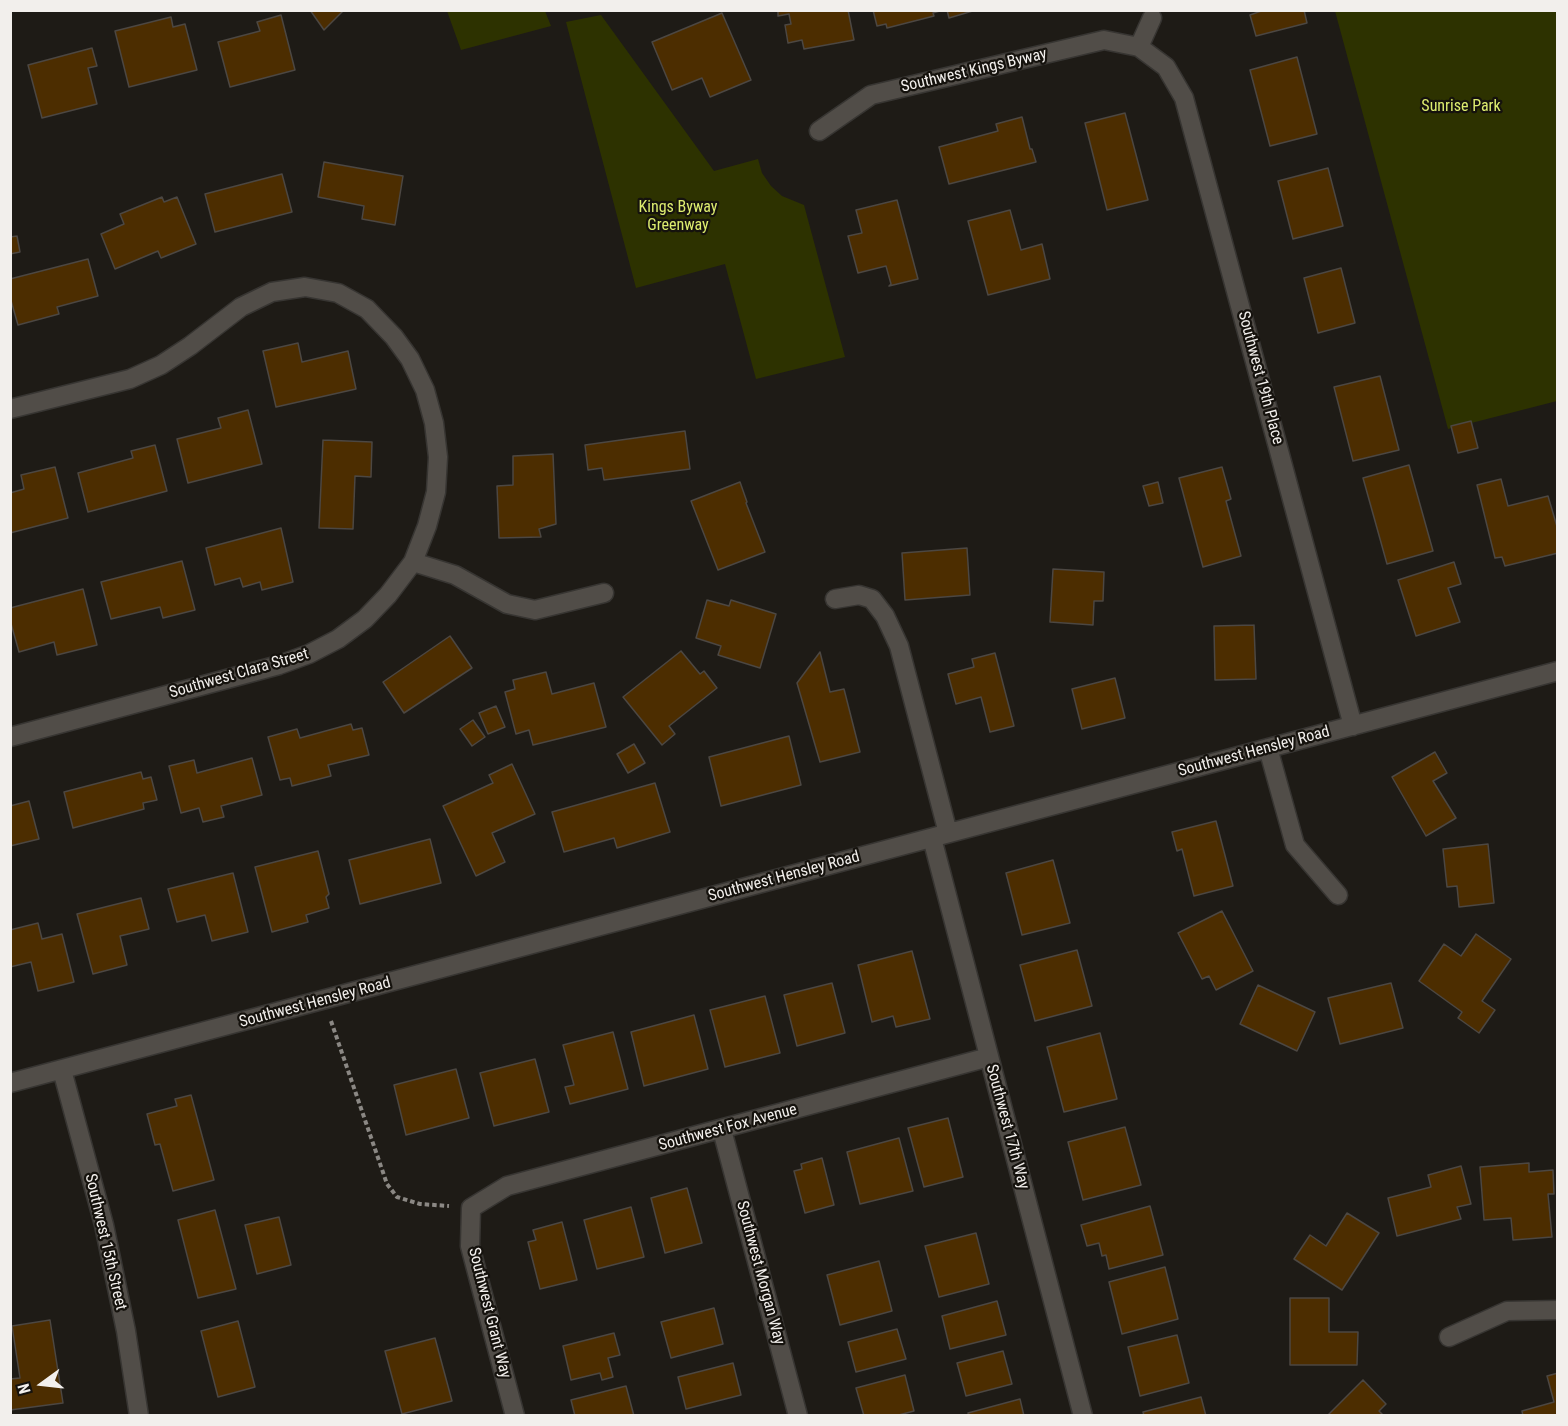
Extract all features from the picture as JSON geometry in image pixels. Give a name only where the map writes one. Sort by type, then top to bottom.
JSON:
[{"type":"street","points":[[1139,47],[1152,18]]},
{"type":"street","name":"Southwest Kings Byway","points":[[819,131],[871,95],[1104,40],[1139,47]]},
{"type":"street","name":"Southwest 19th Place","points":[[1139,47],[1166,67],[1184,98],[1353,726]]},
{"type":"street","points":[[10,410],[130,379],[161,365],[241,307],[272,292],[305,286],[338,293],[367,309],[394,337],[410,359],[425,390],[434,423],[437,446],[436,492],[427,526],[413,562],[455,575],[507,604],[536,610],[604,593]]},
{"type":"street","name":"Southwest Clara Street","points":[[10,737],[279,665],[309,654],[338,639],[365,619],[388,595],[413,562]]},
{"type":"street","name":"Southwest 17th Way","points":[[835,599],[859,594],[872,599],[885,616],[899,646],[989,1057],[1083,1416]]},
{"type":"street","name":"Southwest Hensley Road","points":[[10,1083],[1557,671]]},
{"type":"street","points":[[1268,748],[1295,845],[1338,895]]},
{"type":"street","name":"Southwest Fox Avenue","points":[[471,1209],[507,1186],[989,1057]]},
{"type":"street","name":"Southwest 15th Street","points":[[62,1070],[104,1225],[126,1331],[140,1416]]},
{"type":"street","name":"Southwest Morgan Way","points":[[722,1130],[798,1416]]},
{"type":"street","name":"Southwest Grant Way","points":[[471,1209],[470,1246],[515,1416]]},
{"type":"street","points":[[1449,1337],[1507,1311],[1557,1310]]},
{"type":"path","points":[[324,1001],[387,1184],[397,1197],[420,1204],[471,1209]]},
{"type":"green space","points":[[447,11],[545,11],[551,26],[461,50]]},
{"type":"green space","name":"Sunrise Park","points":[[1335,11],[1557,11],[1557,401],[1448,429]]},
{"type":"green space","name":"Kings Byway Greenway","points":[[601,15],[714,171],[758,159],[762,173],[771,186],[782,196],[804,205],[845,357],[756,379],[725,264],[636,288],[566,22]]},
{"type":"building","points":[[310,10],[344,10],[324,30]]},
{"type":"building","points":[[778,10],[848,10],[854,40],[804,49],[802,40],[788,43],[785,25],[791,24],[789,14],[778,16]]},
{"type":"building","points":[[873,10],[943,10],[933,13],[934,16],[887,28],[886,24],[877,26]]},
{"type":"building","points":[[947,10],[976,10],[949,18]]},
{"type":"building","points":[[1264,10],[1304,10],[1307,23],[1256,36],[1250,15]]},
{"type":"building","points":[[722,13],[751,80],[710,97],[702,78],[672,90],[652,42]]},
{"type":"building","points":[[281,15],[295,70],[230,87],[218,42],[260,31],[257,22]]},
{"type":"building","points":[[171,17],[173,27],[185,24],[197,70],[129,87],[115,31]]},
{"type":"building","points":[[92,48],[97,66],[88,68],[97,104],[42,118],[28,65]]},
{"type":"building","points":[[1297,57],[1317,134],[1270,146],[1250,70]]},
{"type":"building","points":[[1125,113],[1148,200],[1107,210],[1085,123]]},
{"type":"building","points":[[1022,117],[1030,149],[1032,149],[1036,162],[949,184],[939,147],[998,131],[996,124]]},
{"type":"building","points":[[324,162],[403,176],[395,225],[362,219],[364,206],[318,197]]},
{"type":"building","points":[[1328,168],[1343,226],[1293,239],[1278,181]]},
{"type":"building","points":[[282,174],[292,212],[215,232],[205,194]]},
{"type":"building","points":[[162,197],[164,202],[177,197],[196,244],[161,258],[158,251],[115,269],[101,234],[124,224],[120,214]]},
{"type":"building","points":[[897,200],[918,279],[889,286],[891,284],[886,266],[858,273],[848,236],[862,233],[856,210]]},
{"type":"building","points":[[1010,210],[1021,250],[1042,244],[1050,279],[988,295],[968,221]]},
{"type":"building","points":[[17,236],[20,252],[10,254],[10,237]]},
{"type":"building","points":[[88,259],[98,296],[57,307],[59,314],[18,325],[10,297],[10,279]]},
{"type":"building","points":[[1341,268],[1355,323],[1318,333],[1304,278]]},
{"type":"building","points":[[298,343],[302,362],[348,351],[356,389],[276,407],[263,351]]},
{"type":"building","points":[[1380,376],[1399,450],[1353,461],[1334,387]]},
{"type":"building","points":[[248,410],[262,464],[188,483],[177,439],[221,428],[218,418]]},
{"type":"building","points":[[1471,421],[1478,448],[1458,453],[1451,426]]},
{"type":"building","points":[[685,431],[690,469],[604,480],[602,468],[588,470],[585,445]]},
{"type":"building","points":[[323,440],[372,442],[371,477],[355,476],[353,529],[319,528]]},
{"type":"building","points":[[155,445],[167,491],[88,512],[78,473],[133,458],[131,451]]},
{"type":"building","points":[[553,454],[556,524],[539,529],[541,537],[499,538],[497,486],[513,485],[513,456]]},
{"type":"building","points":[[1409,465],[1433,551],[1387,564],[1363,478]]},
{"type":"building","points":[[55,467],[68,518],[10,533],[10,493],[24,489],[21,475]]},
{"type":"building","points":[[1222,467],[1231,499],[1226,501],[1241,556],[1203,567],[1179,478]]},
{"type":"building","points":[[1501,479],[1508,506],[1548,496],[1558,530],[1558,553],[1505,566],[1502,557],[1495,558],[1477,485]]},
{"type":"building","points":[[740,482],[765,552],[718,570],[691,501]]},
{"type":"building","points":[[1158,482],[1163,503],[1149,506],[1143,486]]},
{"type":"building","points":[[281,528],[293,582],[262,590],[260,582],[243,587],[240,578],[215,585],[206,548]]},
{"type":"building","points":[[967,548],[970,595],[905,600],[902,553]]},
{"type":"building","points":[[182,561],[195,610],[163,618],[160,607],[111,619],[101,582]]},
{"type":"building","points":[[1454,562],[1461,584],[1448,588],[1460,622],[1416,636],[1398,580]]},
{"type":"building","points":[[1053,569],[1104,572],[1103,601],[1094,601],[1093,625],[1050,622]]},
{"type":"building","points":[[83,589],[97,645],[57,655],[54,642],[19,652],[10,620],[10,608]]},
{"type":"building","points":[[707,600],[729,606],[731,600],[776,614],[760,668],[718,655],[721,646],[696,638]]},
{"type":"building","points":[[1254,625],[1256,679],[1215,680],[1214,626]]},
{"type":"building","points":[[450,636],[472,668],[404,713],[383,682]]},
{"type":"building","points":[[681,651],[700,674],[704,671],[717,688],[669,726],[675,734],[662,745],[623,697]]},
{"type":"building","points":[[820,652],[830,692],[844,689],[860,752],[820,762],[797,683]]},
{"type":"building","points":[[995,653],[1014,726],[990,732],[981,697],[956,704],[948,674],[974,667],[972,659]]},
{"type":"building","points":[[546,672],[552,694],[594,683],[606,727],[533,745],[529,730],[516,734],[505,692],[515,689],[513,680]]},
{"type":"building","points":[[1115,678],[1125,718],[1082,729],[1072,689]]},
{"type":"building","points":[[496,706],[505,727],[488,734],[479,713]]},
{"type":"building","points":[[473,720],[485,737],[472,746],[460,729]]},
{"type":"building","points":[[351,724],[353,730],[362,728],[369,755],[328,765],[331,776],[292,786],[290,778],[280,780],[268,737],[297,729],[300,738]]},
{"type":"building","points":[[789,736],[801,785],[721,806],[709,757]]},
{"type":"building","points":[[634,744],[645,763],[628,773],[617,754]]},
{"type":"building","points":[[1435,752],[1447,773],[1433,781],[1456,818],[1426,836],[1392,777]]},
{"type":"building","points":[[252,758],[262,795],[221,806],[224,817],[203,822],[199,808],[181,813],[169,766],[194,760],[197,773]]},
{"type":"building","points":[[512,764],[535,814],[492,833],[505,862],[476,876],[443,806],[493,783],[489,775]]},
{"type":"building","points":[[141,772],[143,779],[151,777],[157,800],[143,803],[144,809],[73,828],[64,792]]},
{"type":"building","points":[[655,783],[670,832],[617,848],[614,838],[564,852],[552,812]]},
{"type":"building","points":[[29,801],[39,839],[10,846],[10,806]]},
{"type":"building","points":[[1216,821],[1233,886],[1194,896],[1182,849],[1177,851],[1172,832]]},
{"type":"building","points":[[430,839],[441,883],[360,904],[349,860]]},
{"type":"building","points":[[1488,844],[1494,903],[1459,907],[1457,886],[1447,887],[1443,849]]},
{"type":"building","points":[[318,851],[329,894],[326,897],[329,908],[306,915],[308,922],[272,932],[255,867]]},
{"type":"building","points":[[1053,860],[1070,923],[1022,935],[1006,873]]},
{"type":"building","points":[[233,873],[248,932],[212,941],[205,915],[177,922],[168,889]]},
{"type":"building","points":[[141,898],[149,929],[120,936],[127,965],[93,974],[77,914]]},
{"type":"building","points":[[1222,911],[1253,971],[1216,990],[1209,976],[1202,979],[1178,933]]},
{"type":"building","points":[[38,923],[42,939],[62,934],[74,982],[38,991],[31,962],[10,967],[10,930]]},
{"type":"building","points":[[1476,934],[1511,959],[1482,1001],[1495,1010],[1479,1033],[1458,1018],[1462,1012],[1419,981],[1444,944],[1461,956]]},
{"type":"building","points":[[1077,950],[1092,1006],[1035,1021],[1020,965]]},
{"type":"building","points":[[912,951],[930,1019],[896,1027],[893,1016],[872,1022],[858,965]]},
{"type":"building","points":[[832,983],[845,1033],[797,1046],[784,995]]},
{"type":"building","points":[[1391,983],[1403,1028],[1340,1044],[1328,998]]},
{"type":"building","points":[[1258,985],[1315,1012],[1297,1051],[1240,1024]]},
{"type":"building","points":[[765,996],[780,1053],[725,1067],[710,1010]]},
{"type":"building","points":[[694,1015],[708,1069],[644,1086],[631,1032]]},
{"type":"building","points":[[613,1032],[628,1089],[570,1104],[565,1087],[574,1085],[563,1045]]},
{"type":"building","points":[[1100,1033],[1117,1099],[1064,1112],[1047,1047]]},
{"type":"building","points":[[535,1059],[549,1112],[494,1126],[480,1073]]},
{"type":"building","points":[[456,1069],[469,1118],[406,1135],[394,1085]]},
{"type":"building","points":[[191,1095],[214,1180],[173,1191],[160,1144],[155,1145],[147,1114],[177,1106],[175,1099]]},
{"type":"building","points":[[948,1118],[963,1177],[924,1187],[908,1128]]},
{"type":"building","points":[[1125,1127],[1141,1185],[1083,1200],[1068,1142]]},
{"type":"building","points":[[899,1138],[913,1191],[860,1204],[847,1152]]},
{"type":"building","points":[[822,1158],[834,1205],[805,1213],[794,1171],[802,1169],[801,1164]]},
{"type":"building","points":[[1529,1163],[1529,1172],[1553,1170],[1554,1194],[1548,1194],[1552,1237],[1513,1240],[1511,1218],[1484,1220],[1480,1167]]},
{"type":"building","points":[[1461,1166],[1471,1204],[1457,1207],[1461,1219],[1397,1236],[1388,1198],[1431,1187],[1428,1175]]},
{"type":"building","points":[[687,1188],[702,1243],[665,1253],[651,1198]]},
{"type":"building","points":[[1150,1206],[1163,1255],[1109,1269],[1106,1255],[1102,1256],[1099,1243],[1087,1246],[1081,1225]]},
{"type":"building","points":[[631,1207],[644,1257],[597,1269],[584,1220]]},
{"type":"building","points":[[215,1210],[236,1289],[198,1298],[178,1220]]},
{"type":"building","points":[[1347,1213],[1379,1233],[1342,1290],[1294,1259],[1310,1235],[1326,1246]]},
{"type":"building","points":[[279,1217],[291,1265],[257,1274],[245,1225]]},
{"type":"building","points":[[562,1222],[577,1280],[540,1289],[528,1242],[536,1240],[533,1230]]},
{"type":"building","points":[[976,1233],[989,1284],[939,1297],[925,1246]]},
{"type":"building","points":[[879,1261],[892,1311],[840,1325],[827,1275]]},
{"type":"building","points":[[1165,1267],[1178,1319],[1122,1334],[1109,1282]]},
{"type":"building","points":[[1290,1298],[1329,1298],[1329,1332],[1358,1332],[1357,1365],[1290,1365]]},
{"type":"building","points":[[997,1301],[1006,1335],[950,1349],[942,1316]]},
{"type":"building","points":[[714,1308],[723,1344],[671,1358],[661,1322]]},
{"type":"building","points":[[50,1320],[63,1403],[10,1410],[10,1379],[20,1378],[12,1326]]},
{"type":"building","points":[[238,1321],[255,1387],[218,1397],[201,1331]]},
{"type":"building","points":[[897,1329],[906,1359],[856,1372],[848,1342]]},
{"type":"building","points":[[614,1333],[620,1355],[608,1358],[613,1377],[602,1380],[600,1373],[571,1380],[563,1346]]},
{"type":"building","points":[[1177,1335],[1189,1383],[1140,1396],[1128,1347]]},
{"type":"building","points":[[435,1338],[452,1401],[402,1414],[385,1351]]},
{"type":"building","points":[[1003,1351],[1012,1384],[966,1396],[957,1363]]},
{"type":"building","points":[[733,1363],[741,1395],[686,1409],[678,1377]]},
{"type":"building","points":[[1558,1373],[1558,1416],[1523,1416],[1522,1411],[1554,1402],[1547,1376]]},
{"type":"building","points":[[905,1375],[914,1411],[895,1416],[864,1416],[856,1388]]},
{"type":"building","points":[[1363,1380],[1386,1404],[1379,1411],[1384,1416],[1327,1416]]},
{"type":"building","points":[[626,1386],[634,1416],[575,1416],[571,1400]]},
{"type":"building","points":[[1201,1397],[1206,1416],[1144,1416],[1143,1412]]},
{"type":"building","points":[[1020,1399],[1024,1416],[969,1416],[968,1413]]}]
